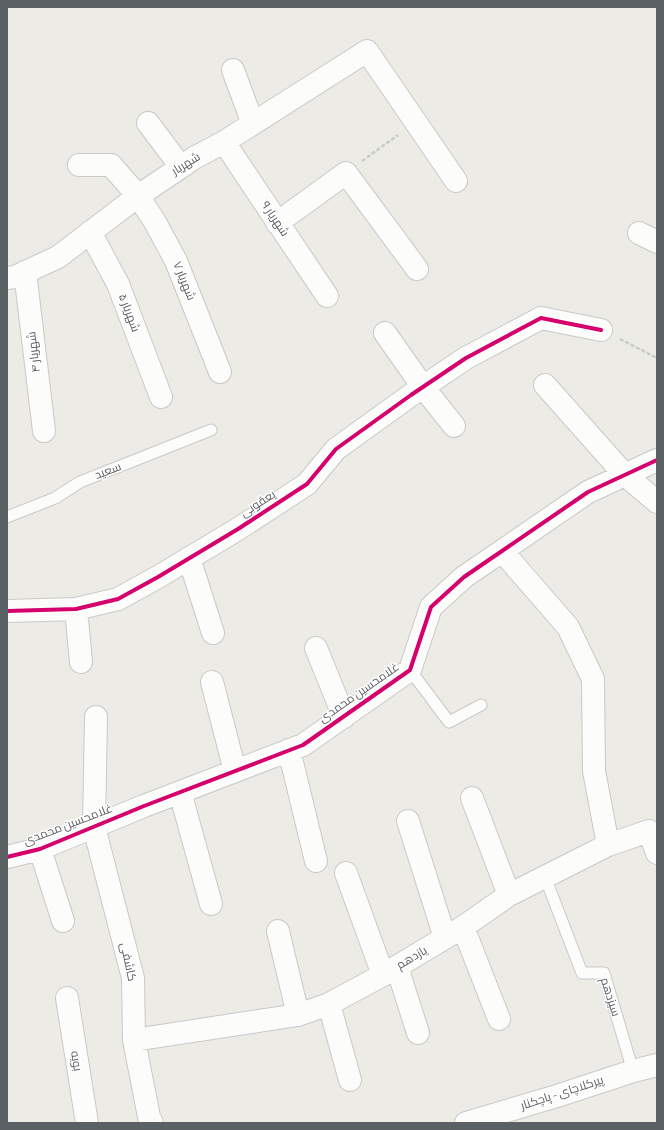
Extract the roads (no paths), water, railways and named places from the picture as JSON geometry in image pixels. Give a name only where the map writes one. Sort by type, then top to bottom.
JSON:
[{"type":"street","name":"شهریار","points":[[16,275],[58,257],[138,196],[194,158],[224,142],[367,51],[456,181]]},
{"type":"street","points":[[232,70],[253,124]]},
{"type":"street","points":[[148,123],[181,167]]},
{"type":"street","name":"شهریار ۹","points":[[224,142],[327,296]]},
{"type":"street","name":"شهریار ۷","points":[[79,165],[111,165],[138,196],[155,222],[176,261],[220,372]]},
{"type":"street","points":[[277,223],[346,173],[417,270]]},
{"type":"street","name":"شهریار ۵","points":[[90,232],[118,284],[161,397]]},
{"type":"street","name":"شهریار ۴","points":[[16,275],[44,431]]},
{"type":"street","name":"یعقوبی","points":[[7,611],[76,609],[118,599],[238,529],[307,484],[336,449],[422,387],[466,358],[489,345],[541,318],[601,330]]},
{"type":"street","points":[[385,333],[422,387],[454,426]]},
{"type":"street","points":[[545,385],[624,474],[657,502]]},
{"type":"street","name":"غلامحسین محمدی","points":[[7,857],[40,849],[180,792],[303,745],[410,670],[431,607],[464,577],[588,492],[657,460]]},
{"type":"street","points":[[502,551],[568,627],[593,679],[594,771],[608,845]]},
{"type":"street","points":[[189,558],[213,633]]},
{"type":"street","points":[[76,609],[81,662]]},
{"type":"street","points":[[316,648],[344,717]]},
{"type":"street","points":[[212,682],[235,771]]},
{"type":"street","name":"کاشفی","points":[[96,717],[94,827],[133,978],[134,1040],[149,1117],[152,1123]]},
{"type":"street","points":[[289,750],[316,862]]},
{"type":"street","points":[[180,792],[211,904]]},
{"type":"street","points":[[472,798],[509,895]]},
{"type":"street","points":[[408,821],[445,938]]},
{"type":"street","name":"یازدهم","points":[[134,1040],[298,1015],[329,1004],[390,971],[445,938],[509,895],[608,845],[649,831],[657,853]]},
{"type":"street","points":[[40,849],[63,921]]},
{"type":"street","points":[[346,873],[418,1033]]},
{"type":"street","points":[[463,927],[499,1019]]},
{"type":"street","points":[[278,931],[298,1015]]},
{"type":"street","name":"بویه","points":[[67,998],[87,1123]]},
{"type":"street","points":[[329,1004],[350,1080]]},
{"type":"street","name":"پیرکلاچای - پاچکنار","points":[[466,1123],[557,1096],[632,1070],[657,1065]]},
{"type":"lane","name":"سعید","points":[[7,517],[55,498],[80,482],[212,430]]},
{"type":"lane","points":[[410,670],[449,722],[481,705]]},
{"type":"lane","name":"سیزدهم","points":[[545,877],[582,973],[604,973],[632,1070]]}]
